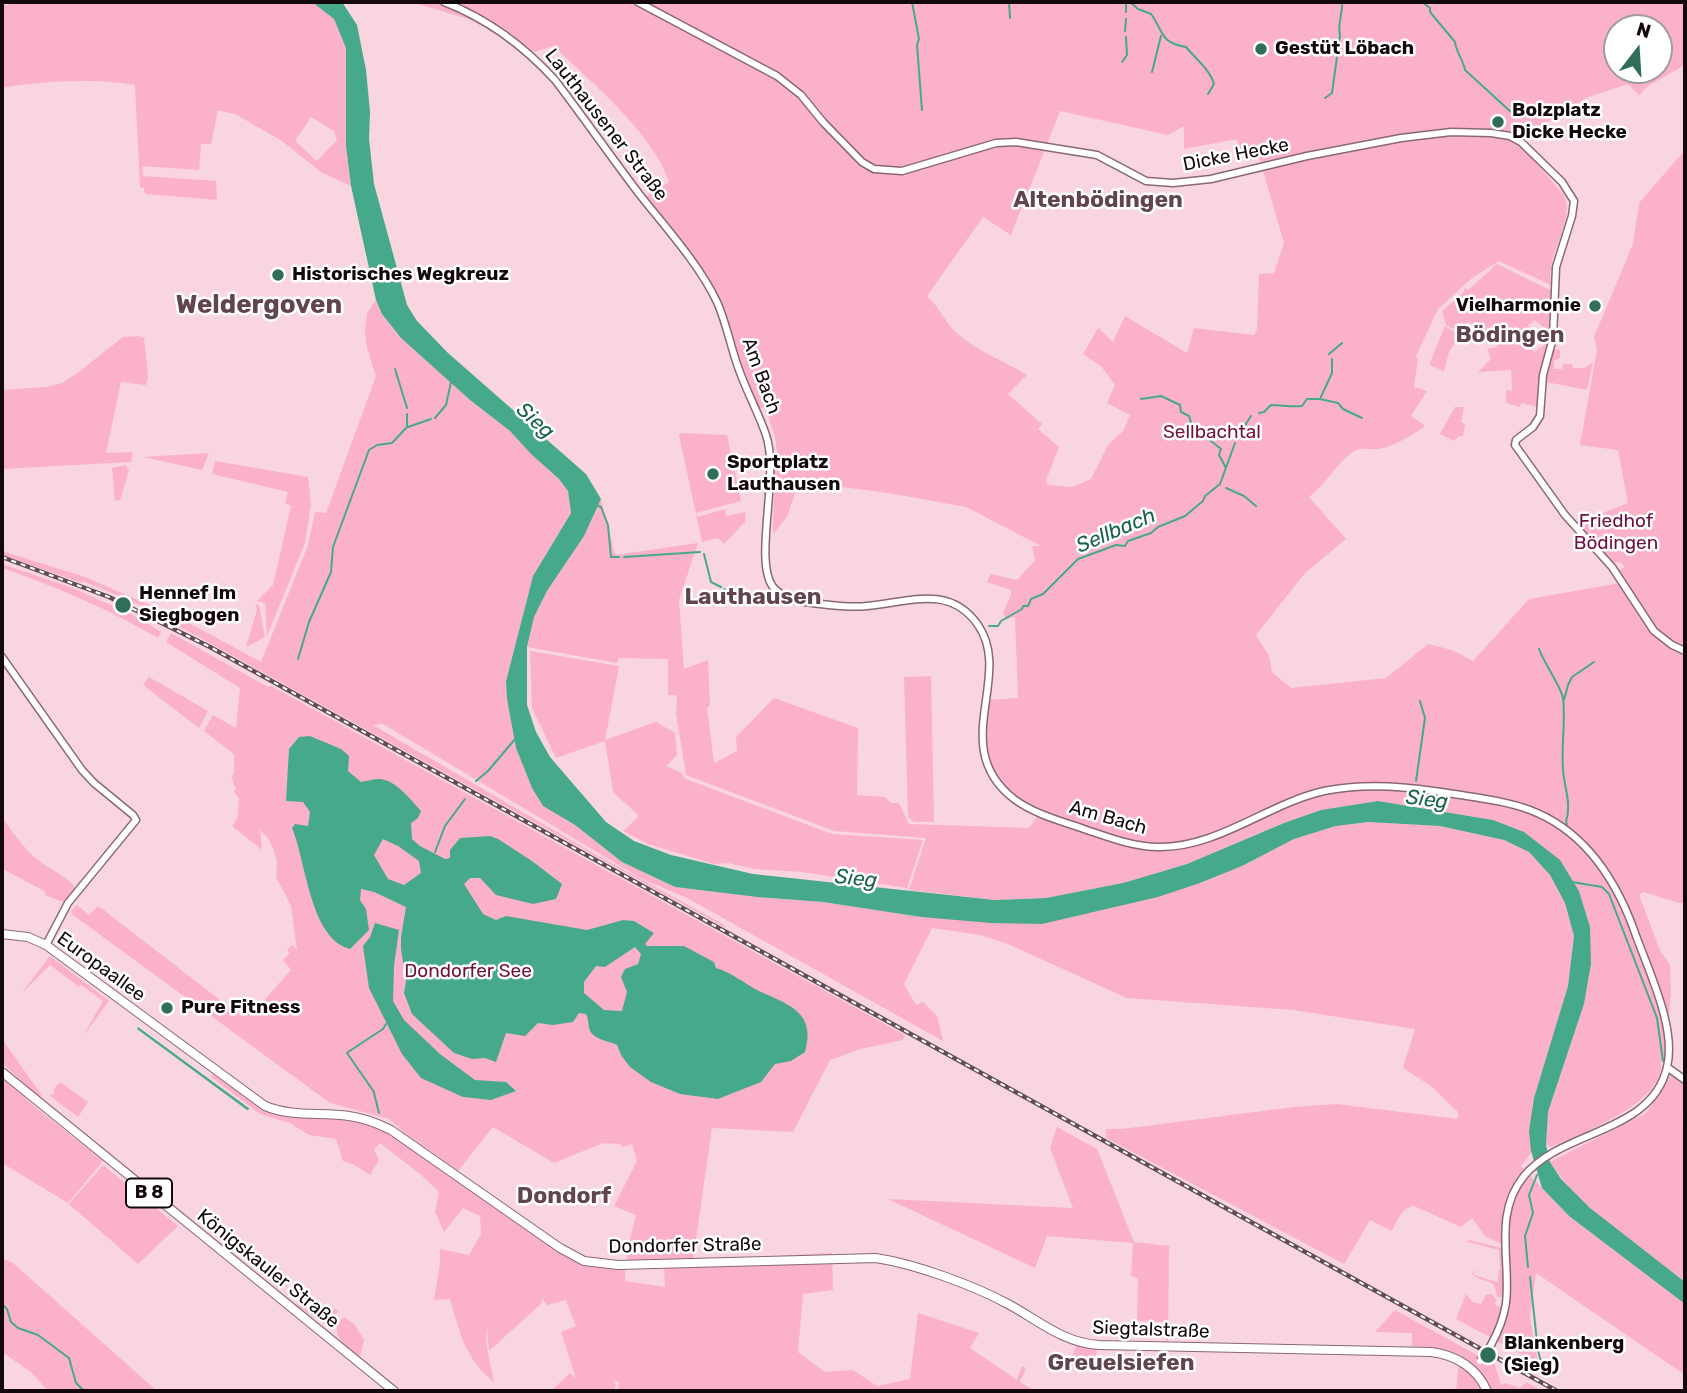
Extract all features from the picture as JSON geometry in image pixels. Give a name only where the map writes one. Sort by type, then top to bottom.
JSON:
[{"type":"main road","name":"Europaallee","points":[[2,934],[28,937],[46,945],[265,1106],[293,1114],[362,1118]]},
{"type":"main road","name":"Königskauler Straße","points":[[2,1065],[25,1091]]},
{"type":"main road","name":"Königskauler Straße","points":[[2,1072],[394,1391]]},
{"type":"main road","name":"Dondorfer Straße","points":[[362,1118],[391,1130],[560,1248],[584,1261],[618,1265],[800,1259]]},
{"type":"main road","name":"Siegtalstraße","points":[[800,1259],[863,1257],[894,1261],[984,1293],[1010,1305],[1065,1338],[1085,1345],[1431,1352],[1456,1359],[1472,1370]]},
{"type":"main road","points":[[1472,1370],[1487,1391]]},
{"type":"street","name":"Lauthausener Straße","points":[[443,2],[496,27],[555,80],[685,253],[716,299]]},
{"type":"street","name":"Dicke Hecke","points":[[638,2],[777,76],[801,95],[862,162],[874,169],[902,171],[996,143],[1016,142],[1097,155],[1146,181],[1173,183],[1211,179],[1326,152],[1451,132],[1491,133],[1510,136],[1521,142],[1562,182],[1573,198],[1572,216],[1556,267],[1552,347],[1543,375],[1542,407],[1538,422],[1514,442],[1565,515],[1612,567],[1654,631],[1685,651]]},
{"type":"street","name":"Am Bach","points":[[716,299],[738,367],[769,444],[771,475],[765,564],[768,579],[783,596],[797,601],[858,607],[920,597],[933,598],[955,606],[975,621],[984,637],[989,659],[982,731],[984,753],[996,781],[1013,798],[1037,812],[1082,828],[1139,845],[1161,847],[1202,840],[1297,799],[1343,788],[1372,785],[1410,788],[1530,810],[1554,822],[1580,842],[1603,868],[1628,913],[1663,1012],[1668,1032],[1667,1067],[1657,1091],[1639,1111],[1551,1153],[1530,1170],[1518,1185],[1506,1214],[1506,1303],[1503,1318],[1492,1345],[1472,1370]]},
{"type":"street","points":[[2,657],[82,771],[136,820],[68,903],[46,945]]},
{"type":"street","points":[[1667,1067],[1685,1080]]},
{"type":"green space","points":[[19,2],[312,2],[334,19],[346,48],[346,146],[351,186],[321,172],[282,141],[237,115],[218,110],[211,144],[201,144],[199,170],[142,166],[143,176],[216,181],[217,200],[145,194],[144,188],[140,187],[135,85],[68,81],[2,88],[2,6]],"holes":[[[311,117],[334,131],[337,140],[317,161],[295,141]]]},
{"type":"green space","points":[[411,2],[1685,2],[1685,65],[1673,72],[1673,14],[1603,14],[1603,84],[1628,84],[1586,98],[1517,141],[1564,195],[1567,206],[1564,227],[1552,261],[1551,285],[1499,261],[1472,278],[1438,309],[1416,356],[1418,359],[1414,387],[1427,391],[1411,416],[1424,427],[1384,448],[1356,450],[1344,459],[1309,497],[1346,539],[1305,573],[1256,635],[1269,656],[1272,672],[1291,688],[1386,678],[1428,644],[1452,650],[1473,661],[1529,599],[1620,583],[1635,608],[1638,606],[1619,570],[1625,567],[1620,562],[1612,562],[1576,524],[1628,503],[1618,450],[1580,445],[1597,350],[1594,337],[1633,244],[1639,203],[1685,150],[1685,903],[1643,892],[1639,895],[1660,950],[1670,965],[1671,993],[1665,1060],[1661,1061],[1659,1076],[1650,1090],[1637,1103],[1601,1125],[1551,1147],[1546,1145],[1548,1112],[1584,1004],[1591,964],[1579,891],[1493,820],[1378,801],[1321,810],[1187,864],[1123,883],[1046,898],[995,900],[909,890],[926,838],[834,831],[686,775],[676,714],[677,695],[668,695],[668,659],[619,658],[617,663],[527,647],[534,617],[547,591],[584,536],[601,499],[615,555],[698,543],[679,600],[684,669],[708,660],[710,705],[707,708],[714,763],[737,751],[736,737],[774,698],[858,728],[857,795],[885,797],[891,803],[899,803],[909,824],[1029,828],[1041,811],[1022,802],[999,781],[988,757],[986,730],[988,700],[1018,698],[1015,617],[1006,619],[1003,613],[1011,590],[987,582],[991,574],[1017,580],[1035,560],[1032,546],[1041,546],[966,507],[804,482],[797,487],[787,517],[773,534],[777,452],[775,436],[765,408],[757,408],[716,299],[645,197],[669,182],[660,163],[635,126],[554,46],[535,52],[468,19]],"holes":[[[1060,111],[1168,135],[1184,126],[1184,149],[1237,139],[1240,150],[1256,147],[1284,243],[1274,273],[1259,274],[1257,329],[1254,335],[1194,328],[1187,353],[1125,316],[1113,342],[1099,328],[1083,354],[1101,366],[1115,385],[1107,403],[1130,415],[1123,431],[1108,445],[1091,479],[1073,487],[1048,485],[1046,480],[1059,447],[1038,429],[1042,424],[1008,394],[1027,375],[966,341],[954,331],[927,296],[983,217],[1011,235]]]},
{"type":"green space","points":[[1628,84],[1652,84],[1648,86],[1639,95]]},
{"type":"green space","points":[[1497,264],[1552,291],[1549,332],[1535,320],[1528,325],[1533,333],[1524,340],[1534,352],[1547,343],[1549,345],[1540,371],[1538,407],[1521,403],[1520,407],[1506,403],[1506,390],[1512,391],[1511,370],[1478,372],[1491,359],[1487,349],[1497,347],[1496,334],[1493,331],[1482,330],[1468,322],[1460,332],[1446,325],[1442,311],[1464,292],[1465,287],[1468,290]]},
{"type":"green space","points":[[376,300],[382,314],[401,338],[470,400],[510,431],[568,491],[571,513],[533,576],[506,680],[507,699],[516,748],[532,788],[543,806],[575,825],[622,862],[675,887],[823,902],[921,917],[1200,883],[1242,866],[1294,839],[1336,826],[1368,822],[1440,826],[1504,840],[1529,852],[1550,875],[1565,903],[1574,936],[1568,986],[1552,1041],[1531,1153],[1521,1166],[1569,1216],[1685,1304],[1685,1375],[1536,1273],[1530,1317],[1538,1363],[1456,1319],[1466,1294],[1473,1302],[1481,1304],[1486,1295],[1492,1294],[1496,1300],[1495,1305],[1501,1307],[1501,1311],[1503,1297],[1497,1297],[1491,1283],[1476,1277],[1472,1274],[1475,1269],[1474,1275],[1497,1282],[1500,1270],[1499,1250],[1468,1242],[1469,1240],[1501,1248],[1501,1244],[1485,1236],[1472,1218],[1461,1227],[1414,1206],[1403,1212],[1392,1231],[1370,1220],[1344,1264],[1106,1138],[1106,1129],[1336,1104],[1458,1119],[1458,1112],[1431,1086],[1403,1068],[1415,1029],[1293,1010],[1127,998],[1008,944],[980,935],[932,928],[904,984],[916,1005],[923,1002],[937,1016],[943,1041],[687,898],[642,879],[383,724],[373,725],[726,928],[175,624],[178,617],[261,662],[308,545],[315,512],[326,513],[376,376],[367,348],[365,329],[367,313]]},
{"type":"green space","points":[[1445,326],[1460,335],[1449,352],[1444,371],[1429,365]]},
{"type":"green space","points":[[123,337],[144,338],[148,377],[146,385],[121,382],[106,453],[133,452],[131,462],[2,469],[2,390],[46,387],[62,383]]},
{"type":"green space","points":[[1554,349],[1560,350],[1560,358],[1554,361],[1554,369],[1562,369],[1563,364],[1572,364],[1573,368],[1585,368],[1593,362],[1587,390],[1546,382]]},
{"type":"green space","points":[[1455,407],[1464,407],[1461,422],[1465,424],[1463,436],[1454,441],[1440,434]]},
{"type":"green space","name":"Sportplatz Lauthausen","points":[[679,435],[727,435],[741,501],[696,513],[698,517],[725,509],[726,516],[745,512],[745,522],[724,544],[718,538],[702,542]]},
{"type":"green space","points":[[209,453],[202,470],[143,457]]},
{"type":"green space","points":[[215,461],[308,477],[311,504],[305,543],[267,636],[265,603],[257,601],[273,585],[291,506],[285,503],[288,492],[212,474]]},
{"type":"green space","points":[[126,465],[129,471],[120,500],[115,501],[112,468]]},
{"type":"green space","points":[[2,551],[85,577],[170,614],[169,617],[83,581],[82,583],[2,555]]},
{"type":"green space","points":[[2,564],[73,588],[139,618],[161,632],[158,638],[82,599],[2,568]]},
{"type":"green space","points":[[255,604],[259,605],[265,637],[246,647],[257,610]]},
{"type":"green space","name":"Dondorfer See","points":[[171,633],[905,1035],[903,1040],[861,1049],[830,1060],[793,1132],[712,1128],[693,1260],[832,1253],[833,1290],[803,1294],[798,1352],[825,1372],[853,1370],[877,1386],[910,1379],[918,1313],[979,1333],[970,1348],[1017,1380],[1022,1366],[1026,1368],[1020,1382],[1035,1391],[618,1391],[619,1382],[613,1381],[616,1385],[614,1391],[551,1391],[570,1373],[576,1378],[561,1332],[576,1326],[566,1300],[547,1305],[542,1298],[542,1303],[489,1351],[487,1327],[486,1343],[494,1382],[470,1355],[450,1299],[434,1300],[440,1249],[469,1255],[481,1234],[480,1216],[463,1208],[444,1232],[435,1212],[439,1192],[380,1143],[374,1150],[379,1160],[370,1175],[343,1161],[336,1139],[309,1135],[290,1123],[260,1114],[211,1077],[213,1074],[263,1108],[344,1117],[386,1130],[562,1254],[585,1265],[609,1269],[625,1268],[625,1281],[665,1287],[664,1264],[687,1260],[627,1260],[636,1215],[614,1206],[637,1161],[632,1144],[622,1147],[620,1144],[603,1143],[554,1163],[493,1127],[458,1171],[389,1119],[330,1103],[73,915],[71,911],[77,905],[89,915],[97,907],[101,908],[242,1017],[258,1007],[291,970],[283,960],[290,953],[287,950],[292,945],[297,950],[291,906],[276,877],[277,861],[273,848],[260,830],[262,850],[232,826],[237,819],[239,798],[234,792],[236,789],[231,778],[234,773],[234,754],[204,731],[213,715],[236,728],[240,688],[166,642]]},
{"type":"green space","points":[[530,651],[619,666],[605,740],[656,722],[675,733],[677,755],[666,766],[681,773],[686,779],[832,834],[923,840],[907,888],[802,872],[754,869],[728,863],[714,864],[648,844],[623,831],[639,816],[613,792],[605,741],[556,758],[532,708]]},
{"type":"green space","points":[[931,676],[934,822],[914,822],[908,817],[904,677]]},
{"type":"green space","points":[[149,677],[208,711],[199,728],[143,685]]},
{"type":"green space","points":[[2,818],[33,856],[74,886],[75,890],[63,902],[45,895],[46,892],[3,869]]},
{"type":"green space","points":[[50,956],[109,1001],[83,1036],[103,1001],[81,985],[79,987],[50,965],[21,994]]},
{"type":"green space","points":[[2,1039],[41,1094],[40,1098],[2,1063]]},
{"type":"green space","points":[[1671,1075],[1685,1084],[1685,1114],[1682,1120],[1685,1122],[1685,1282],[1594,1212],[1563,1180],[1550,1162],[1646,1113]]},
{"type":"green space","points":[[2,1076],[34,1106],[103,1161],[68,1203],[2,1163]]},
{"type":"green space","points":[[60,1082],[88,1102],[78,1117],[49,1095],[54,1094],[54,1089]]},
{"type":"green space","points":[[1057,1127],[1097,1149],[1134,1242],[1169,1246],[1168,1343],[1166,1322],[1137,1321],[1138,1278],[1131,1276],[1133,1243],[1047,1236],[1035,1268],[888,1199],[1073,1208],[1050,1148]]},
{"type":"green space","points":[[103,1165],[178,1226],[138,1264],[69,1204]]},
{"type":"green space","points":[[2,1258],[13,1263],[157,1391],[48,1391],[31,1372],[2,1352]]},
{"type":"green space","points":[[294,1304],[315,1310],[329,1307],[339,1311],[324,1324]]},
{"type":"green space","points":[[1395,1310],[1495,1365],[1501,1385],[1506,1383],[1520,1388],[1526,1382],[1542,1391],[1490,1391],[1477,1368],[1459,1355],[1412,1346],[1412,1333],[1375,1332]]},
{"type":"green space","points":[[344,1317],[354,1324],[364,1340],[360,1357],[343,1344],[338,1335],[337,1324]]},
{"type":"green space","points":[[1076,1346],[1097,1349],[1091,1368],[1074,1368],[1072,1358]]},
{"type":"green space","points":[[1459,1363],[1477,1379],[1483,1391],[1456,1391]]},
{"type":"shaded area","points":[[312,2],[342,2],[357,25],[366,70],[374,184],[407,305],[417,321],[448,353],[586,474],[601,499],[584,536],[547,591],[534,617],[527,647],[527,705],[536,732],[550,757],[606,822],[634,841],[671,855],[753,874],[995,900],[1046,898],[1123,883],[1187,864],[1321,810],[1378,801],[1493,820],[1524,832],[1560,860],[1579,891],[1590,927],[1591,964],[1584,1004],[1548,1112],[1546,1145],[1550,1162],[1561,1179],[1590,1208],[1685,1282],[1685,1304],[1569,1216],[1542,1188],[1531,1151],[1529,1131],[1534,1098],[1568,986],[1574,936],[1565,903],[1550,875],[1529,852],[1504,840],[1440,826],[1368,822],[1336,826],[1294,839],[1242,866],[1158,897],[1042,924],[991,923],[675,887],[622,862],[575,825],[543,806],[532,788],[516,748],[506,681],[533,576],[571,513],[568,491],[510,431],[470,400],[401,338],[382,314],[376,300],[351,186],[346,146],[346,48],[334,19]]},
{"type":"shaded area","name":"Dondorfer See","points":[[310,736],[341,749],[349,756],[348,771],[361,782],[385,780],[402,791],[421,811],[418,818],[411,823],[412,839],[420,846],[445,859],[450,858],[450,850],[460,838],[490,836],[532,861],[562,884],[556,899],[533,904],[496,895],[480,878],[470,878],[464,884],[483,914],[496,920],[506,916],[587,930],[623,920],[634,921],[654,933],[645,944],[647,946],[684,946],[714,962],[716,968],[797,1011],[807,1027],[805,1052],[791,1061],[775,1064],[761,1082],[718,1099],[680,1094],[651,1082],[630,1067],[617,1045],[592,1034],[586,1014],[579,1013],[573,1022],[553,1025],[538,1023],[525,1036],[506,1033],[496,1062],[454,1053],[412,1014],[404,993],[406,981],[401,937],[406,907],[361,889],[360,900],[366,909],[369,930],[350,949],[337,942],[326,931],[318,915],[292,828],[295,824],[308,826],[310,812],[303,802],[286,801],[289,749],[299,737]],"holes":[[[383,839],[419,861],[421,873],[404,885],[388,879],[374,855]],[[635,947],[641,954],[638,964],[625,969],[621,977],[627,992],[622,1011],[604,1010],[584,993],[584,982],[596,966],[605,967]]]},
{"type":"shaded area","points":[[375,923],[399,930],[393,1001],[404,1020],[440,1054],[475,1080],[506,1082],[516,1091],[491,1100],[463,1097],[421,1078],[402,1054],[369,988],[363,946]]},
{"type":"shaded area","points":[[138,1027],[250,1109],[247,1110],[137,1029]]},
{"type":"waterway","points":[[912,2],[919,39],[917,45],[922,110]]},
{"type":"waterway","points":[[1009,2],[1010,18]]},
{"type":"waterway","points":[[1126,2],[1126,12]]},
{"type":"waterway","points":[[1130,2],[1138,9],[1151,14],[1167,40],[1186,47],[1210,74],[1214,84],[1208,94]]},
{"type":"waterway","points":[[1325,98],[1332,93],[1342,2]]},
{"type":"waterway","points":[[1422,2],[1430,8],[1430,12],[1455,42],[1465,70],[1511,112]]},
{"type":"waterway","points":[[1125,31],[1126,19]]},
{"type":"waterway","points":[[1152,72],[1161,36]]},
{"type":"waterway","points":[[1122,62],[1127,55],[1126,37]]},
{"type":"waterway","name":"Sellbach","points":[[1329,354],[1342,343]]},
{"type":"waterway","name":"Sellbach","points":[[1259,413],[1271,405],[1302,406],[1307,399],[1320,399],[1332,373],[1332,359]]},
{"type":"waterway","points":[[395,369],[407,408]]},
{"type":"waterway","points":[[435,418],[446,405],[451,382]]},
{"type":"waterway","points":[[1141,399],[1161,396],[1180,405],[1181,412],[1189,416],[1192,426],[1221,449],[1219,455],[1226,468]]},
{"type":"waterway","points":[[1320,399],[1338,403],[1343,409],[1362,418]]},
{"type":"waterway","points":[[298,659],[309,622],[331,572],[333,547],[369,450],[377,445],[392,443],[407,427],[407,414]]},
{"type":"waterway","name":"Sellbach","points":[[1237,438],[1251,416]]},
{"type":"waterway","points":[[408,427],[431,419]]},
{"type":"waterway","name":"Sellbach","points":[[989,626],[998,626],[1023,606],[1028,606],[1031,599],[1043,594],[1078,559],[1116,545],[1125,546],[1128,541],[1185,516],[1220,484],[1235,443]]},
{"type":"waterway","points":[[1226,488],[1244,496],[1256,506]]},
{"type":"waterway","name":"Sellbach","points":[[596,505],[601,507],[608,525],[611,557],[619,557]]},
{"type":"waterway","name":"Sellbach","points":[[624,557],[700,552]]},
{"type":"waterway","name":"Sellbach","points":[[704,554],[711,582],[721,587]]},
{"type":"waterway","name":"Sellbach","points":[[724,589],[738,600]]},
{"type":"waterway","points":[[1539,649],[1563,698],[1567,824]]},
{"type":"waterway","points":[[1564,700],[1572,677],[1594,662]]},
{"type":"waterway","name":"Sieg","points":[[1416,781],[1425,718],[1420,701]]},
{"type":"waterway","points":[[476,781],[516,738]]},
{"type":"waterway","name":"Sieg","points":[[1413,807],[1415,794]]},
{"type":"waterway","points":[[435,852],[445,826],[465,799]]},
{"type":"waterway","points":[[1572,882],[1602,887],[1609,894],[1657,1018],[1663,1061]]},
{"type":"waterway","points":[[348,1052],[383,1029],[386,1024]]},
{"type":"waterway","points":[[347,1053],[374,1092]]},
{"type":"waterway","points":[[1677,1070],[1685,1076]]},
{"type":"waterway","points":[[374,1093],[379,1113]]},
{"type":"waterway","points":[[1528,1267],[1525,1236],[1533,1213],[1529,1195],[1537,1175]]},
{"type":"waterway","points":[[1530,1277],[1538,1351],[1543,1368]]},
{"type":"waterway","points":[[2,1304],[7,1309],[11,1322],[18,1328],[38,1335],[69,1358],[76,1383],[84,1391]]},
{"type":"railway","points":[[2,557],[109,597],[210,647],[1557,1391]]},
{"type":"place","name":"Gestüt Löbach","points":[[1261,49]]},
{"type":"place","name":"Bolzplatz Dicke Hecke","points":[[1498,122]]},
{"type":"place","name":"Historisches Wegkreuz","points":[[278,275]]},
{"type":"place","name":"Vielharmonie","points":[[1595,306]]},
{"type":"place","name":"Sportplatz Lauthausen","points":[[713,474]]},
{"type":"place","name":"Hennef Im Siegbogen","points":[[123,605]]},
{"type":"place","name":"Pure Fitness","points":[[167,1008]]},
{"type":"place","name":"Blankenberg (Sieg)","points":[[1488,1355]]},
{"type":"district","name":"Altenbödingen","points":[[1098,200]]},
{"type":"district","name":"Weldergoven","points":[[259,305]]},
{"type":"district","name":"Bödingen","points":[[1510,335]]},
{"type":"district","name":"Lauthausen","points":[[753,597]]},
{"type":"district","name":"Dondorf","points":[[564,1196]]},
{"type":"district","name":"Greuelsiefen","points":[[1121,1363]]},
{"type":"park label","name":"Sellbachtal","points":[[1212,433]]},
{"type":"park label","name":"Friedhof Bödingen","points":[[1616,533]]}]
